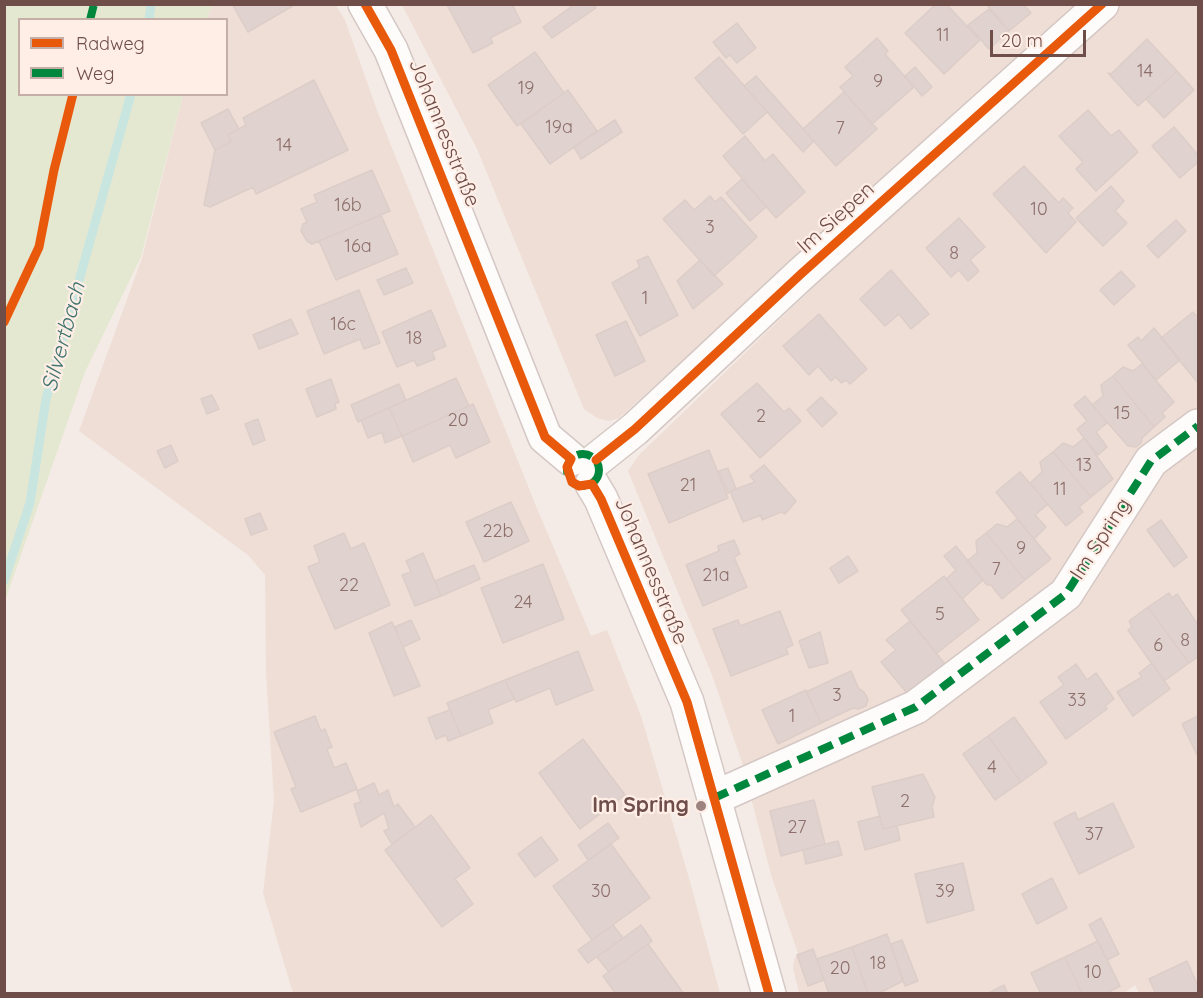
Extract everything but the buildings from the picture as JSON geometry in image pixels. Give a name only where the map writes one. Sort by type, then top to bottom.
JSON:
[{"type":"street","name":"Johannesstraße","points":[[364,4],[391,50],[545,437],[586,467],[602,499],[687,702],[769,993]]},
{"type":"street","name":"Im Siepen","points":[[586,467],[629,434],[801,274],[1102,4]]},
{"type":"street","name":"Im Spring","points":[[714,798],[916,707],[1066,594],[1151,461],[1198,426]]},
{"type":"shaded area","points":[[212,5],[336,5],[345,20],[378,113],[536,506],[591,636],[607,630],[641,716],[720,993],[293,993],[263,893],[274,801],[266,673],[265,575],[248,555],[79,431],[142,258],[183,96],[228,96],[228,18],[207,18]]},
{"type":"shaded area","points":[[402,5],[1089,5],[779,273],[619,418],[609,421],[597,418],[584,409],[477,149]]},
{"type":"shaded area","points":[[1118,5],[1198,5],[1198,416],[1066,573],[933,682],[745,771],[712,675],[628,471],[639,455],[822,279]]},
{"type":"shaded area","points":[[1198,442],[1198,993],[1139,993],[1135,985],[1123,994],[799,993],[793,968],[795,957],[799,956],[772,878],[751,798],[942,703],[1049,628],[1070,607],[1171,461]]},
{"type":"green space","points":[[5,4],[212,5],[207,18],[18,18],[18,96],[183,96],[141,257],[85,372],[5,601]]},
{"type":"waterway","name":"Silvertbach","points":[[149,18],[151,4]]},
{"type":"waterway","name":"Silvertbach","points":[[4,581],[30,503],[46,399],[130,96]]},
{"type":"marked path","points":[[90,18],[94,4]]},
{"type":"marked path","points":[[714,798],[916,707],[1066,594],[1151,461],[1198,426]]},
{"type":"marked path","points":[[583,454],[595,458],[599,470],[595,482],[583,486],[571,482],[567,470],[571,458],[583,454]]},
{"type":"cycle path","points":[[365,4],[391,50],[545,437],[571,459],[567,467],[572,482],[579,486],[592,484],[601,499],[687,702],[769,994]]},
{"type":"cycle path","points":[[596,460],[635,429],[801,274],[1102,4]]},
{"type":"cycle path","points":[[4,322],[39,247],[54,170],[72,96]]},
{"type":"place","name":"Im Spring","points":[[701,806]]}]
